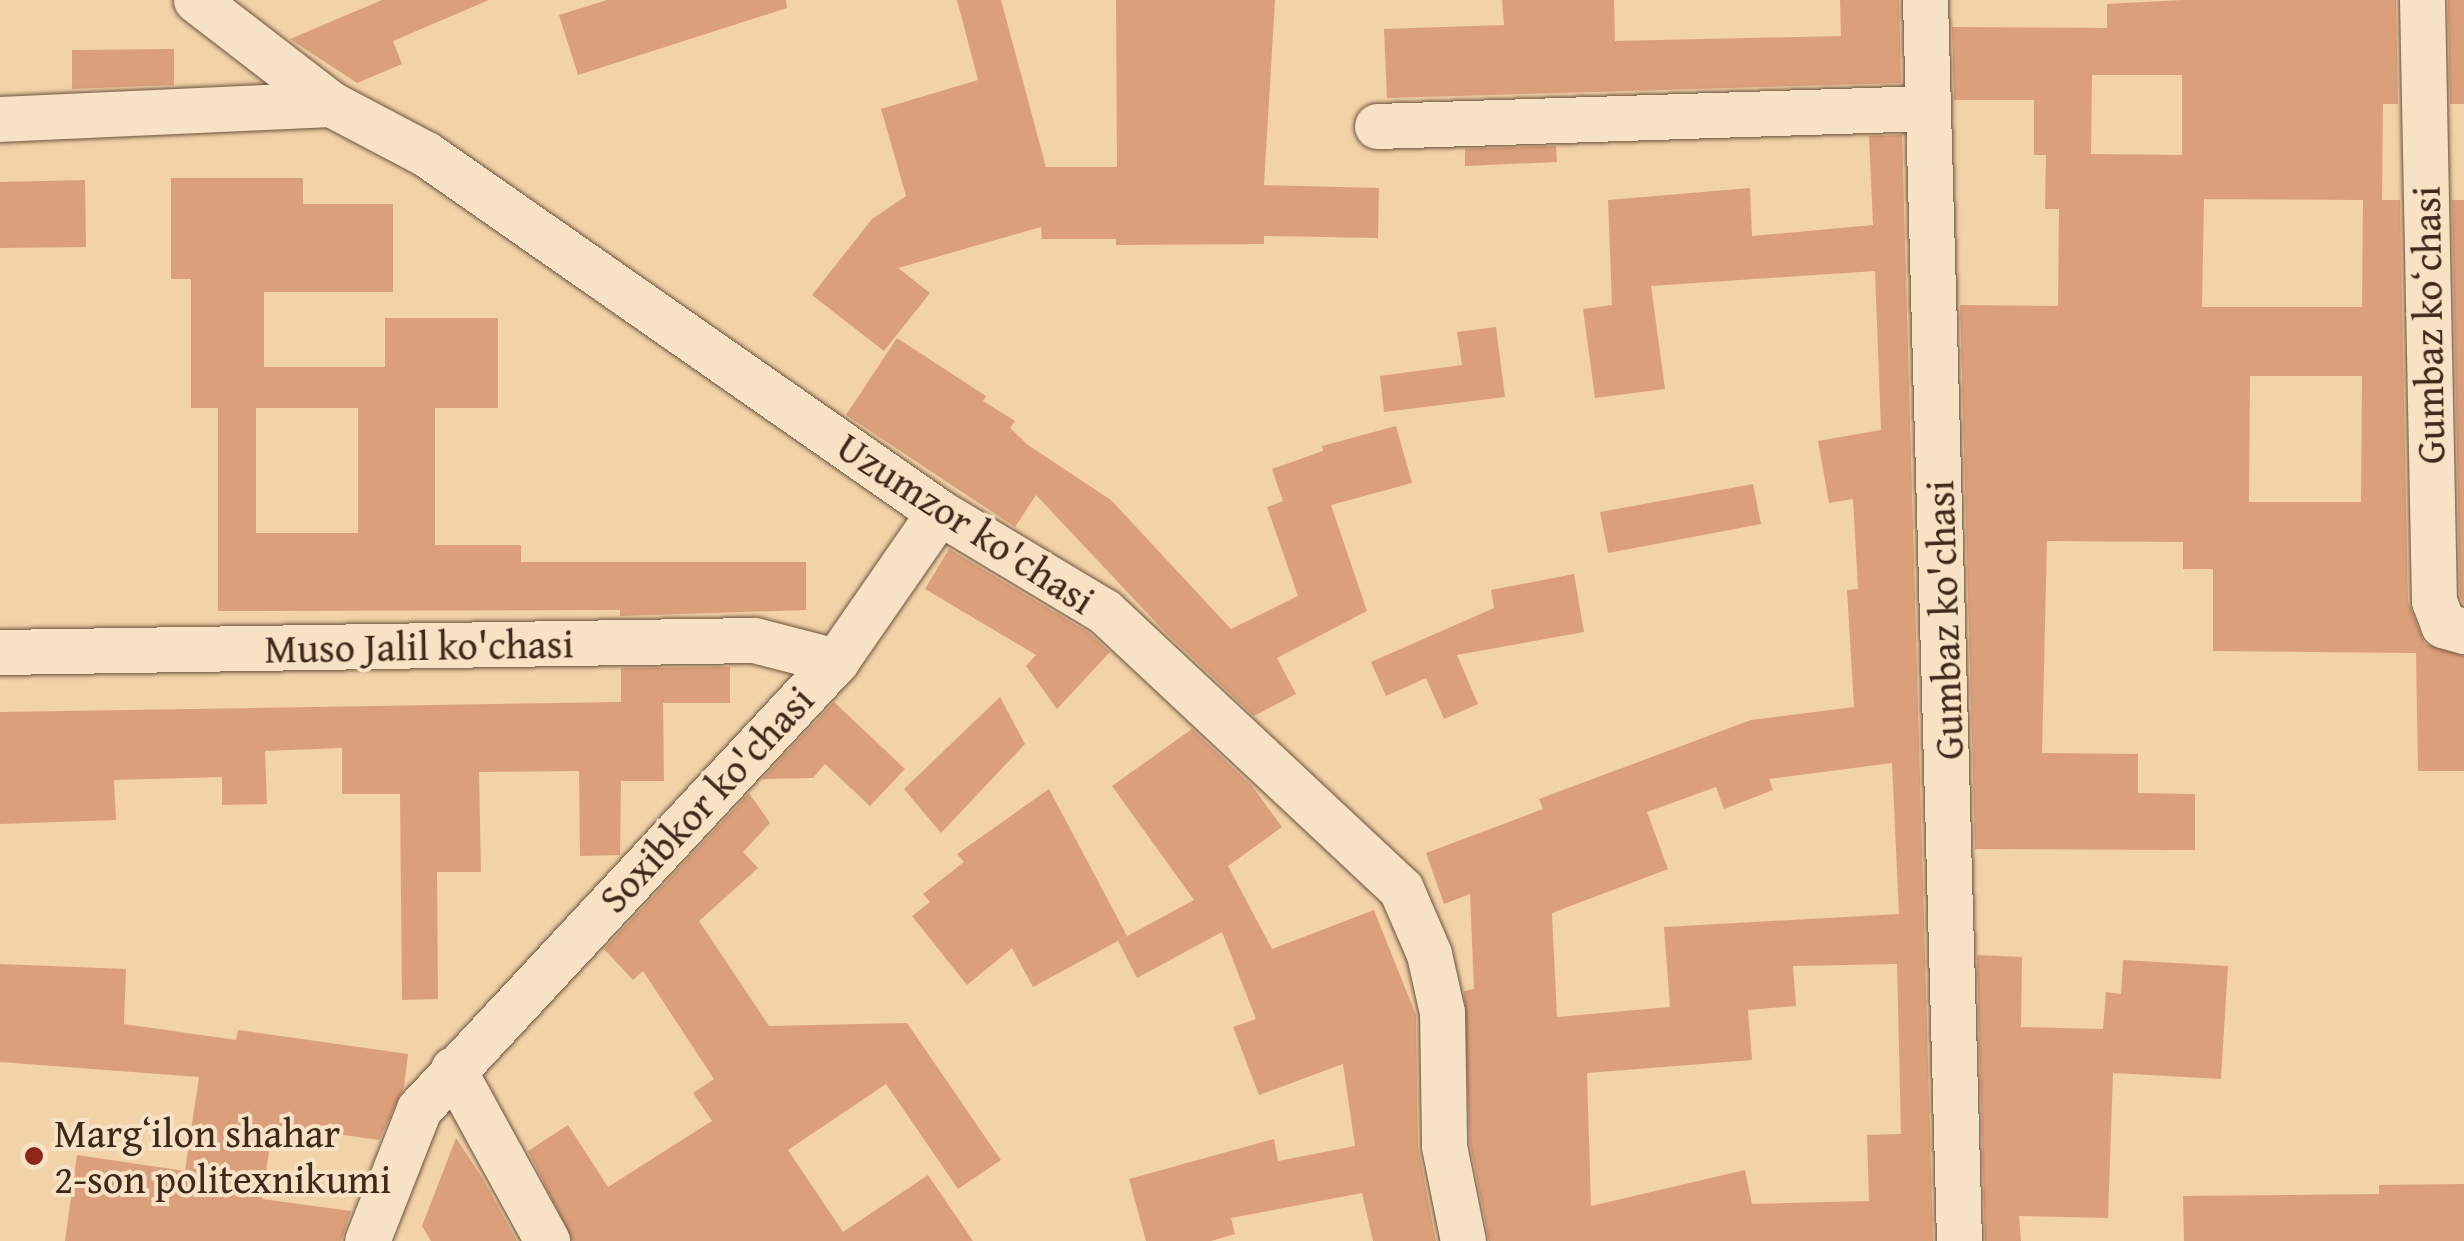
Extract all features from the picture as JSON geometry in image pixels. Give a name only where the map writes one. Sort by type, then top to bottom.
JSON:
[{"type":"street","name":"Uzumzor ko'chasi","points":[[196,0],[331,104],[426,154],[938,512],[1104,610],[1400,889],[1429,954],[1442,1012],[1444,1146],[1463,1241]]},
{"type":"street","name":"Gumbaz ko'chasi","points":[[1925,0],[1959,1241]]},
{"type":"street","name":"Gumbaz koʻchasi","points":[[2422,0],[2434,601],[2443,625],[2464,631]]},
{"type":"street","points":[[0,119],[331,104]]},
{"type":"street","points":[[1377,126],[1927,108]]},
{"type":"street","name":"Soxibkor ko'chasi","points":[[367,1241],[419,1109],[836,661],[938,512]]},
{"type":"street","name":"Muso Jalil ko'chasi","points":[[0,652],[754,640],[836,661]]},
{"type":"street","points":[[453,1069],[547,1241]]},
{"type":"building","points":[[382,0],[489,0],[393,41],[402,64],[357,83],[290,39]]},
{"type":"building","points":[[607,0],[786,0],[787,8],[578,75],[559,15]]},
{"type":"building","points":[[957,0],[1001,0],[1046,167],[1117,167],[1116,0],[1275,0],[1264,185],[1379,188],[1378,238],[1264,236],[1264,244],[1116,245],[1116,239],[1042,239],[1041,227],[898,268],[930,293],[884,351],[812,295],[872,219],[906,196],[881,109],[978,80]]},
{"type":"building","points":[[1502,0],[1614,0],[1615,41],[1841,36],[1840,0],[1899,0],[1901,83],[1387,98],[1384,29],[1504,25]]},
{"type":"building","points":[[2396,0],[2398,104],[2383,104],[2382,200],[2400,200],[2408,602],[2425,644],[2464,656],[2464,771],[2418,771],[2416,653],[2213,651],[2213,569],[2183,569],[2183,542],[2047,541],[2042,753],[2138,754],[2138,793],[2195,794],[2195,850],[1975,849],[1960,305],[2058,306],[2059,209],[2045,209],[2046,155],[2034,155],[2034,100],[1954,100],[1952,27],[2107,28],[2107,4]],"holes":[[[2092,75],[2182,75],[2182,155],[2091,154]],[[2204,199],[2363,200],[2362,307],[2202,307]],[[2250,376],[2362,376],[2361,502],[2249,502]]]},
{"type":"building","points":[[2448,0],[2464,0],[2464,104],[2450,104]]},
{"type":"building","points":[[174,49],[174,85],[72,89],[72,50]]},
{"type":"building","points":[[1902,135],[1933,1241],[1489,1241],[1470,1143],[1464,991],[1474,989],[1470,894],[1444,904],[1426,853],[1543,809],[1539,799],[1751,720],[1854,707],[1847,590],[1858,589],[1853,499],[1829,503],[1818,441],[1881,430],[1875,271],[1651,286],[1665,389],[1595,398],[1583,309],[1612,305],[1608,200],[1750,188],[1752,236],[1873,225],[1869,136]],"holes":[[[1892,763],[1899,914],[1664,927],[1670,1007],[1557,1017],[1552,913],[1668,869],[1647,812],[1716,787],[1724,809],[1773,790],[1769,779]],[[1897,964],[1901,1134],[1867,1135],[1869,1201],[1752,1204],[1745,1170],[1591,1206],[1587,1073],[1752,1060],[1748,1010],[1796,1006],[1793,966]]]},
{"type":"building","points":[[1556,146],[1557,162],[1465,166],[1465,149]]},
{"type":"building","points":[[171,178],[303,178],[303,204],[393,204],[393,292],[264,292],[264,367],[385,367],[385,318],[498,318],[498,408],[435,408],[435,545],[521,545],[521,562],[806,562],[806,610],[620,616],[620,610],[218,611],[218,408],[191,408],[191,279],[171,279]],"holes":[[[256,408],[358,408],[358,533],[256,533]]]},
{"type":"building","points":[[85,180],[86,247],[0,248],[0,182]]},
{"type":"building","points":[[2452,200],[2464,200],[2464,604],[2460,596]]},
{"type":"building","points":[[1496,327],[1505,397],[1384,412],[1380,376],[1462,365],[1457,332]]},
{"type":"building","points":[[897,338],[986,396],[983,401],[1015,421],[1010,428],[1028,445],[1111,500],[1231,629],[1298,596],[1267,507],[1283,501],[1272,469],[1323,451],[1322,446],[1396,426],[1412,483],[1331,505],[1367,611],[1277,658],[1296,694],[1254,716],[1164,631],[1036,495],[1015,527],[846,415]]},
{"type":"building","points":[[1753,484],[1761,524],[1608,553],[1600,512]]},
{"type":"building","points":[[949,549],[1088,632],[1110,652],[1057,709],[1026,666],[1036,655],[925,589]]},
{"type":"building","points":[[1574,574],[1584,632],[1457,655],[1478,704],[1444,719],[1426,678],[1386,696],[1371,662],[1494,608],[1491,590]]},
{"type":"building","points":[[730,667],[730,703],[663,703],[664,781],[621,781],[620,855],[580,856],[579,771],[479,772],[481,872],[437,872],[438,999],[402,1000],[400,794],[342,794],[342,748],[265,751],[267,804],[222,805],[222,777],[114,780],[116,820],[0,824],[0,712],[621,702],[621,668]]},
{"type":"building","points":[[1000,697],[1025,744],[941,833],[904,789]]},
{"type":"building","points":[[834,702],[905,769],[870,806],[825,764],[813,778],[762,779]]},
{"type":"building","points":[[1192,729],[1252,786],[1282,827],[1228,866],[1272,949],[1374,910],[1416,1015],[1418,1147],[1436,1241],[1373,1241],[1362,1193],[1231,1218],[1235,1234],[1211,1241],[1146,1241],[1129,1179],[1274,1139],[1278,1161],[1355,1146],[1343,1064],[1259,1095],[1233,1027],[1256,1019],[1222,932],[1137,978],[1118,941],[1194,900],[1112,786]]},
{"type":"building","points":[[1049,789],[1127,936],[1033,987],[1012,948],[967,985],[912,916],[930,902],[923,894],[964,862],[957,854]]},
{"type":"building","points":[[749,793],[770,823],[743,852],[758,868],[699,921],[769,1026],[907,1023],[1001,1160],[958,1189],[886,1084],[788,1150],[843,1232],[928,1175],[973,1241],[573,1241],[528,1151],[568,1125],[608,1187],[712,1121],[693,1093],[714,1079],[643,971],[633,980],[604,949]]},
{"type":"building","points":[[1977,955],[2022,957],[2021,1027],[2103,1029],[2106,992],[2121,994],[2123,960],[2228,966],[2221,1079],[2113,1073],[2108,1218],[2019,1216],[2021,1241],[1985,1241]]},
{"type":"building","points":[[0,964],[126,969],[124,1024],[236,1040],[238,1030],[408,1054],[404,1087],[379,1140],[273,1125],[262,1199],[351,1211],[341,1241],[65,1241],[77,1155],[185,1171],[199,1077],[0,1062]]},
{"type":"building","points":[[456,1138],[517,1241],[431,1241],[422,1226]]},
{"type":"building","points":[[2464,1184],[2464,1241],[2184,1241],[2183,1196],[2379,1194],[2379,1185]]},
{"type":"place","name":"Margʻilon shahar 2-son politexnikumi","points":[[34,1156]]}]
